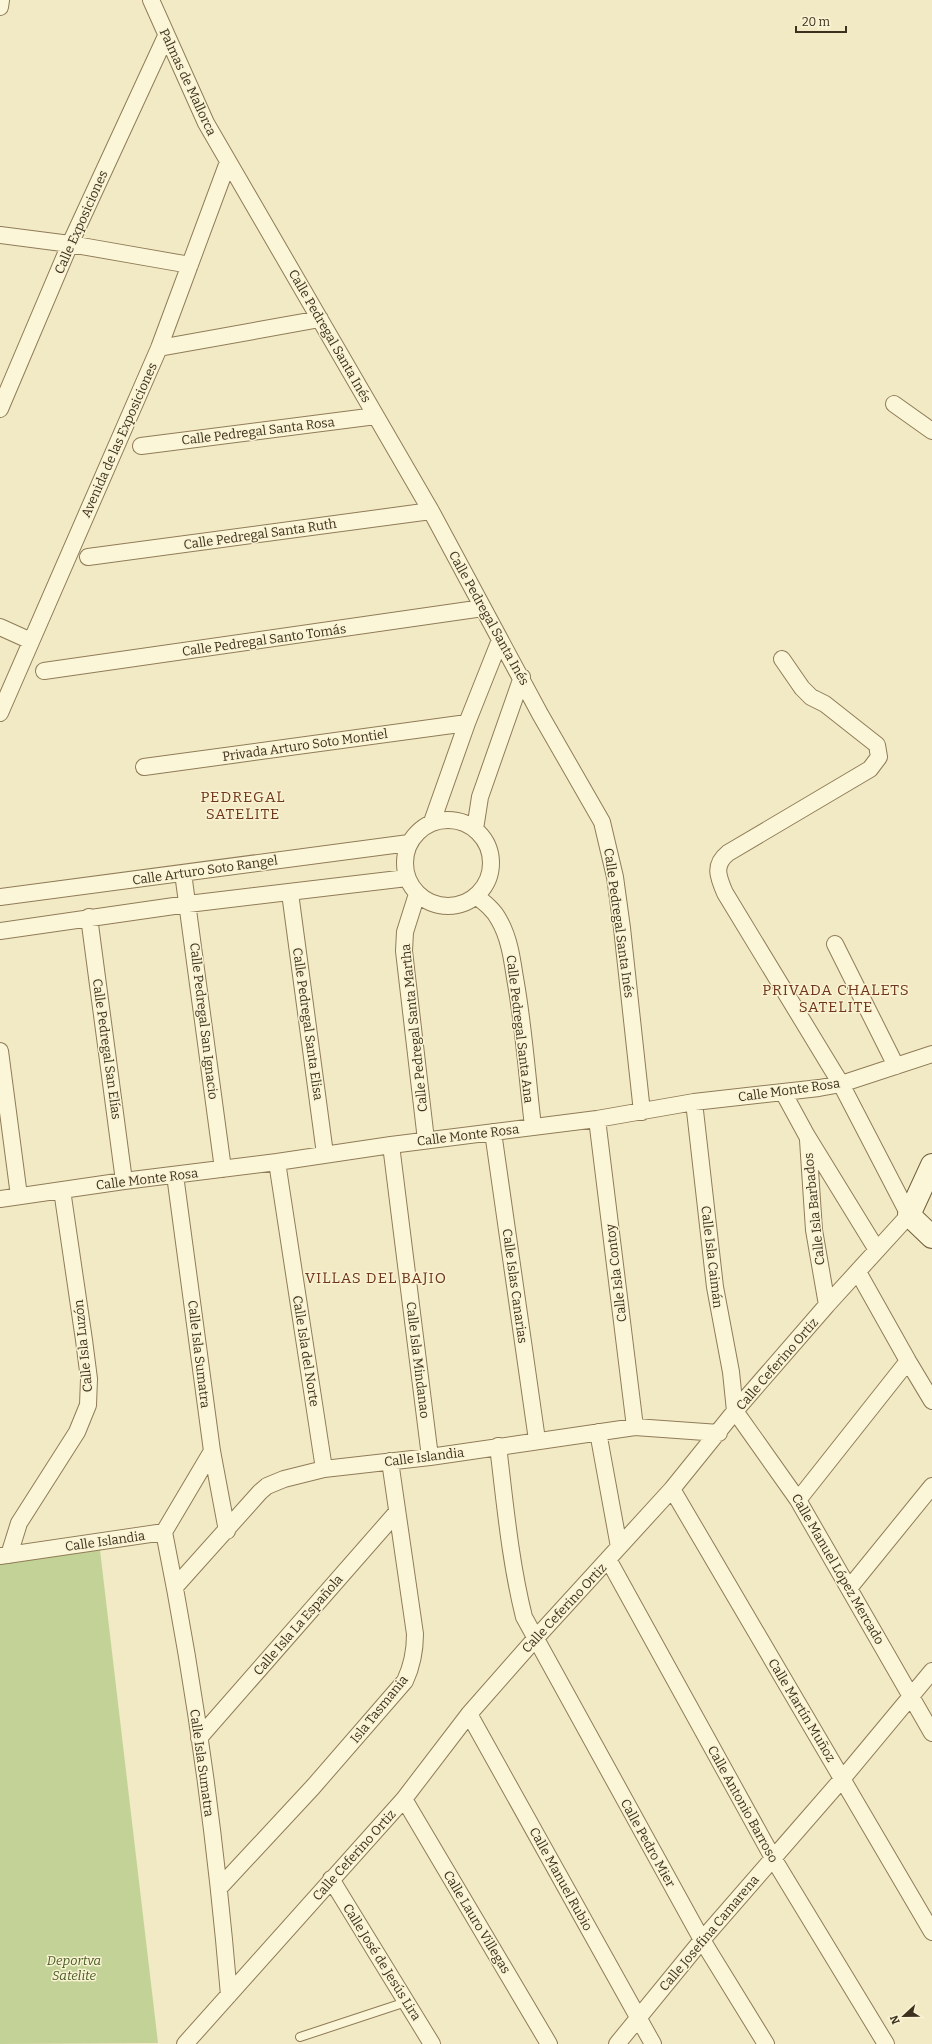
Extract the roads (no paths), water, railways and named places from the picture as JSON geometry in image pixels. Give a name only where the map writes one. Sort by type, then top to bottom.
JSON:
[{"type":"street","points":[[0,7],[1,0]]},
{"type":"street","name":"Palmas de Mallorca","points":[[151,0],[206,123],[228,162]]},
{"type":"street","name":"Calle Exposiciones","points":[[0,409],[70,244],[166,36]]},
{"type":"street","name":"Avenida de las Exposiciones","points":[[0,713],[159,348],[228,162]]},
{"type":"street","name":"Calle Pedregal Santa Inés","points":[[228,162],[431,511],[500,640],[522,677],[540,714],[602,822],[615,877],[642,1112]]},
{"type":"street","points":[[0,235],[70,244],[190,265]]},
{"type":"street","points":[[159,348],[320,319]]},
{"type":"street","points":[[894,404],[932,431]]},
{"type":"street","name":"Calle Pedregal Santa Rosa","points":[[141,446],[376,416]]},
{"type":"street","name":"Calle Pedregal Santa Ruth","points":[[88,557],[431,511]]},
{"type":"street","name":"Calle Pedregal Santo Tomás","points":[[44,671],[483,608]]},
{"type":"street","points":[[0,627],[31,641]]},
{"type":"street","points":[[432,822],[467,723],[500,640]]},
{"type":"street","points":[[782,659],[802,688],[811,697],[825,704],[877,745],[878,757],[870,769],[830,794],[740,845],[722,859],[717,868],[718,878],[725,893],[841,1084],[909,1215],[932,1237]]},
{"type":"street","points":[[475,829],[480,797],[522,677]]},
{"type":"street","name":"Privada Arturo Soto Montiel","points":[[144,767],[467,723]]},
{"type":"street","points":[[447,820],[462,822],[475,829],[485,841],[490,855],[491,870],[486,885],[476,896],[465,903],[452,906],[440,906],[428,902],[417,894],[408,878],[404,860],[409,843],[419,830],[432,822],[447,820]]},
{"type":"street","name":"Calle Arturo Soto Rangel","points":[[0,897],[409,843]]},
{"type":"street","name":"Calle Pedregal San Ignacio","points":[[183,873],[223,1169]]},
{"type":"street","points":[[0,931],[89,917],[188,904],[408,878]]},
{"type":"street","name":"Calle Pedregal Santa Elisa","points":[[290,893],[325,1154]]},
{"type":"street","name":"Calle Pedregal Santa Martha","points":[[417,894],[405,932],[404,951],[426,1140]]},
{"type":"street","name":"Calle Pedregal Santa Ana","points":[[476,896],[490,908],[499,919],[506,935],[512,956],[519,999],[533,1126]]},
{"type":"street","name":"Calle Pedregal San Elías","points":[[89,917],[124,1181]]},
{"type":"street","points":[[835,944],[896,1066]]},
{"type":"street","points":[[0,1051],[19,1196]]},
{"type":"street","name":"Calle Monte Rosa","points":[[0,1199],[124,1181],[277,1162],[426,1140],[597,1119],[694,1102],[841,1084],[932,1054]]},
{"type":"street","points":[[783,1092],[807,1136],[877,1250]]},
{"type":"street","name":"Calle Isla Caimán","points":[[694,1102],[715,1287],[731,1372],[736,1411]]},
{"type":"street","name":"Calle Isla Contoy","points":[[597,1119],[635,1427]]},
{"type":"street","name":"Calle Islas Canarias","points":[[493,1132],[537,1440]]},
{"type":"street","name":"Calle Isla Barbados","points":[[807,1136],[814,1230],[827,1304]]},
{"type":"street","name":"Calle Isla Mindanao","points":[[391,1145],[430,1457]]},
{"type":"street","name":"Calle Isla del Norte","points":[[277,1162],[324,1469]]},
{"type":"street","name":"Calle Ceferino Ortiz","points":[[185,2044],[404,1799],[469,1714],[535,1639],[672,1489],[827,1304],[909,1215],[932,1165]]},
{"type":"street","name":"Calle Isla Sumatra","points":[[175,1175],[212,1451],[227,1531]]},
{"type":"street","name":"Calle Isla Luzón","points":[[4,1556],[19,1523],[77,1432],[88,1405],[89,1380],[62,1190]]},
{"type":"street","points":[[858,1272],[932,1401]]},
{"type":"street","points":[[798,1500],[908,1361]]},
{"type":"street","name":"Calle Manuel López Mercado","points":[[736,1411],[798,1500],[850,1587],[932,1733]]},
{"type":"street","name":"Calle Islandia","points":[[175,1587],[267,1486],[284,1479],[324,1469],[430,1457],[537,1440],[635,1427],[719,1433]]},
{"type":"street","points":[[598,1432],[619,1547]]},
{"type":"street","points":[[498,1446],[517,1590],[524,1617],[535,1639]]},
{"type":"street","points":[[164,1532],[212,1451]]},
{"type":"street","name":"Isla Tasmania","points":[[220,1887],[313,1787],[405,1681],[410,1671],[415,1648],[415,1634],[390,1461]]},
{"type":"street","points":[[850,1587],[932,1486]]},
{"type":"street","name":"Calle Martín Muñoz","points":[[672,1489],[932,1932]]},
{"type":"street","name":"Calle Isla La Española","points":[[199,1738],[398,1512]]},
{"type":"street","name":"Calle Islandia","points":[[4,1556],[164,1532]]},
{"type":"street","name":"Calle Isla Sumatra","points":[[164,1532],[175,1587],[199,1738],[220,1887],[229,1995]]},
{"type":"street","name":"Calle Antonio Barroso","points":[[608,1559],[773,1858],[886,2044]]},
{"type":"street","name":"Calle Pedro Mier","points":[[535,1639],[702,1940],[766,2044]]},
{"type":"street","name":"Calle Josefina Camarena","points":[[617,2044],[637,2017],[702,1940],[843,1778],[932,1671]]},
{"type":"street","name":"Calle Manuel Rubio","points":[[469,1714],[653,2044]]},
{"type":"street","name":"Calle Lauro Villegas","points":[[404,1799],[549,2044]]},
{"type":"street","name":"Calle José de Jesús Lira","points":[[331,1879],[432,2044]]},
{"type":"lane","points":[[300,2037],[406,2002]]},
{"type":"district","name":"PEDREGAL SATELITE","points":[[243,806]]},
{"type":"district","name":"PRIVADA CHALETS SATELITE","points":[[836,998]]},
{"type":"district","name":"VILLAS DEL BAJIO","points":[[376,1278]]},
{"type":"park label","name":"Deportva Satelite","points":[[74,1968]]}]
